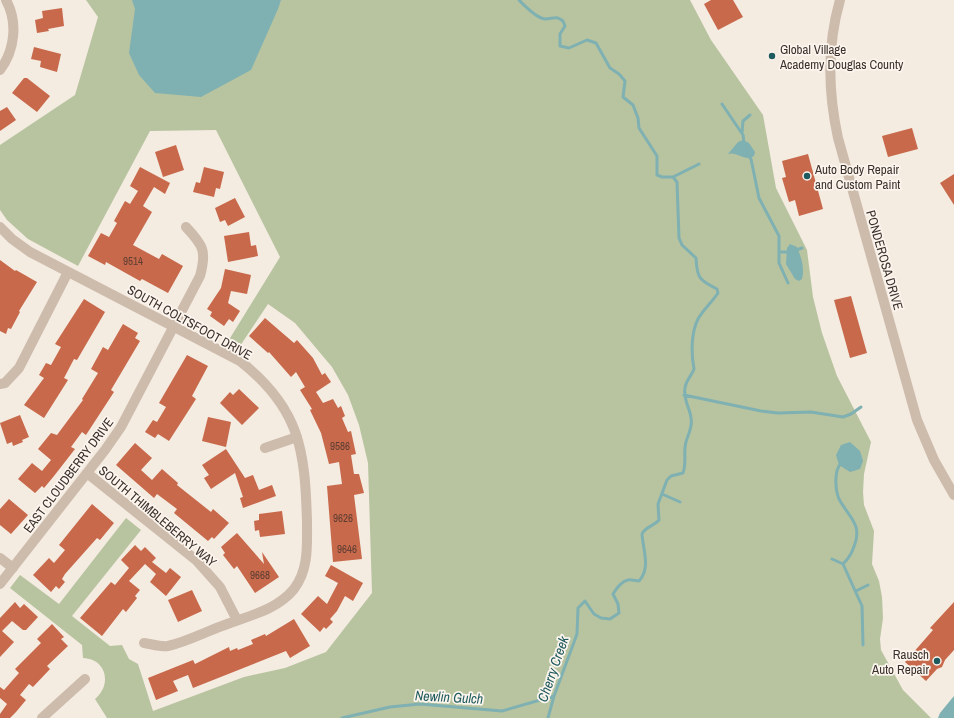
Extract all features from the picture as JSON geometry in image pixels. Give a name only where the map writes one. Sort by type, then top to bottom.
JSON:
[{"type":"street","points":[[0,70],[8,56],[13,38],[12,17],[6,0]]},
{"type":"street","name":"PONDEROSA DRIVE","points":[[840,0],[833,33],[830,64],[832,104],[838,138],[917,420],[934,460],[954,495]]},
{"type":"street","name":"SOUTH COLTSFOOT DRIVE","points":[[0,227],[23,248],[240,361],[250,369],[278,400],[298,437],[303,458],[306,483],[307,551],[304,570],[297,584],[282,600],[265,610],[167,646],[144,643]]},
{"type":"street","name":"EAST CLOUDBERRY DRIVE","points":[[0,584],[121,427],[196,284],[202,268],[202,246],[200,241],[186,227]]},
{"type":"street","points":[[0,384],[5,383],[18,368],[68,272]]},
{"type":"street","points":[[265,448],[298,437]]},
{"type":"street","name":"SOUTH THIMBLEBERRY WAY","points":[[87,473],[196,560],[220,587],[237,620]]},
{"type":"street","points":[[0,558],[12,568]]},
{"type":"street","points":[[42,718],[85,679]]},
{"type":"green space","points":[[86,0],[690,0],[711,40],[763,115],[776,188],[807,250],[813,297],[822,333],[837,376],[871,442],[864,474],[863,492],[864,505],[874,531],[872,564],[879,581],[882,597],[883,618],[880,639],[881,650],[903,690],[931,718],[107,718],[95,699],[104,687],[105,680],[102,668],[91,659],[83,658],[82,645],[10,588],[20,575],[59,604],[126,518],[141,530],[72,616],[110,646],[122,645],[129,659],[138,664],[153,711],[244,677],[285,668],[326,652],[372,593],[368,463],[359,425],[348,395],[332,367],[295,323],[268,304],[238,349],[227,343],[280,257],[216,130],[150,131],[78,266],[28,239],[7,220],[0,210],[0,145],[75,95],[98,17]]},
{"type":"water","points":[[132,0],[281,0],[251,70],[201,97],[155,93],[139,75],[129,53],[135,9]]},
{"type":"water","points":[[743,140],[749,143],[755,152],[754,156],[747,158],[731,153],[728,154],[738,142]]},
{"type":"water","points":[[790,244],[797,247],[802,263],[803,275],[802,279],[799,281],[795,279],[786,264],[787,248]]},
{"type":"water","points":[[850,442],[860,451],[863,461],[860,469],[850,472],[839,465],[836,455],[841,445]]},
{"type":"water","points":[[954,696],[954,718],[938,718],[940,713]]},
{"type":"building","points":[[711,0],[733,0],[743,17],[718,30],[704,4]]},
{"type":"building","points":[[62,8],[64,26],[37,33],[35,20],[43,18],[42,11]]},
{"type":"building","points":[[34,47],[61,54],[57,72],[40,67],[41,61],[31,59]]},
{"type":"building","points":[[24,78],[27,78],[50,96],[37,112],[12,93]]},
{"type":"building","points":[[7,107],[16,120],[0,131],[0,111]]},
{"type":"building","points":[[912,128],[918,149],[888,157],[882,136]]},
{"type":"building","points":[[176,145],[184,170],[163,177],[155,152]]},
{"type":"building","points":[[808,154],[823,209],[799,216],[795,200],[789,202],[782,178],[786,177],[782,161]]},
{"type":"building","points":[[140,167],[170,183],[165,194],[154,187],[143,206],[152,212],[133,245],[159,259],[162,254],[183,266],[168,293],[142,279],[140,281],[106,262],[105,265],[88,256],[101,233],[109,237],[117,223],[114,221],[125,201],[130,204],[138,191],[130,186]]},
{"type":"building","points":[[204,167],[224,172],[220,189],[216,188],[214,197],[193,192],[196,182],[200,183]]},
{"type":"building","points":[[954,174],[954,205],[940,183]]},
{"type":"building","points":[[235,198],[245,217],[228,226],[225,220],[220,222],[215,208]]},
{"type":"building","points":[[249,232],[251,246],[256,245],[258,256],[228,262],[224,236]]},
{"type":"building","points":[[0,260],[15,271],[16,270],[37,282],[19,311],[20,312],[11,329],[8,328],[6,334],[0,331]]},
{"type":"building","points":[[225,269],[251,275],[247,294],[231,291],[228,303],[240,311],[233,322],[229,319],[224,326],[210,316],[212,312],[207,309],[221,288]]},
{"type":"building","points":[[851,296],[867,353],[850,358],[834,300]]},
{"type":"building","points":[[84,299],[105,312],[77,360],[74,359],[64,378],[68,380],[44,418],[24,405],[44,378],[39,375],[46,363],[51,365],[61,347],[55,344]]},
{"type":"building","points":[[265,318],[294,343],[297,340],[313,358],[322,375],[325,373],[331,382],[316,392],[323,403],[333,399],[338,408],[341,406],[345,416],[342,418],[348,432],[351,431],[356,454],[351,455],[354,474],[359,474],[364,493],[354,495],[362,559],[333,562],[327,486],[342,484],[339,462],[329,464],[321,433],[310,410],[312,409],[300,390],[305,387],[296,372],[291,377],[269,352],[268,353],[249,336]]},
{"type":"building","points":[[123,324],[138,333],[135,338],[140,341],[111,390],[114,392],[86,435],[82,432],[71,447],[75,449],[54,476],[44,488],[42,486],[35,493],[18,479],[32,463],[42,471],[51,460],[38,449],[51,433],[57,435],[83,400],[82,399],[98,373],[91,369],[103,347],[108,350]]},
{"type":"building","points":[[187,355],[208,366],[192,396],[196,399],[169,441],[158,434],[155,438],[145,432],[153,420],[157,422],[166,407],[159,403]]},
{"type":"building","points":[[239,389],[259,408],[242,425],[220,403],[230,392],[233,395]]},
{"type":"building","points":[[20,415],[29,437],[22,440],[23,442],[13,446],[12,442],[7,444],[0,423]]},
{"type":"building","points":[[208,417],[231,422],[226,447],[202,441]]},
{"type":"building","points":[[135,443],[152,458],[141,470],[152,480],[162,469],[178,483],[177,485],[211,512],[213,509],[229,523],[214,539],[212,537],[208,541],[174,513],[177,509],[157,494],[154,498],[116,465]]},
{"type":"building","points":[[226,449],[245,478],[253,475],[259,490],[272,485],[276,496],[243,508],[240,498],[243,497],[235,473],[211,489],[204,478],[209,475],[202,465]]},
{"type":"building","points":[[9,499],[28,515],[11,534],[0,525],[0,509]]},
{"type":"building","points":[[92,504],[114,523],[100,540],[97,538],[65,574],[62,579],[65,582],[59,589],[56,586],[51,592],[33,575],[49,558],[54,563],[65,550],[59,545]]},
{"type":"building","points":[[282,511],[285,534],[260,537],[259,530],[255,531],[254,521],[259,520],[259,514]]},
{"type":"building","points":[[237,533],[264,564],[262,552],[279,577],[255,593],[237,566],[234,569],[223,555],[225,553],[221,547]]},
{"type":"building","points":[[135,545],[141,551],[145,547],[156,558],[152,562],[166,573],[170,568],[181,577],[166,596],[150,582],[156,574],[145,564],[129,581],[140,590],[135,596],[137,598],[126,612],[123,609],[102,636],[80,618],[111,582],[115,585],[129,568],[121,560]]},
{"type":"building","points":[[331,565],[363,583],[353,601],[345,596],[337,611],[330,619],[333,622],[326,629],[324,627],[320,632],[301,614],[318,596],[327,604],[338,583],[325,576]]},
{"type":"building","points":[[192,590],[202,611],[178,622],[168,600]]},
{"type":"building","points":[[15,602],[20,608],[24,604],[38,617],[26,630],[23,630],[12,621],[2,631],[14,642],[0,657],[0,618]]},
{"type":"building","points":[[954,602],[954,650],[945,660],[942,667],[937,669],[926,681],[905,662],[933,630],[930,628]]},
{"type":"building","points":[[294,619],[310,646],[290,658],[286,651],[193,688],[188,675],[173,681],[178,691],[156,700],[148,678],[193,660],[195,664],[229,647],[230,651],[237,648],[238,650],[253,644],[251,640],[265,634],[266,636]]},
{"type":"building","points":[[52,624],[64,637],[61,639],[68,646],[47,666],[50,669],[33,687],[29,684],[20,695],[26,700],[16,712],[10,718],[0,718],[0,714],[7,704],[0,698],[0,687],[4,690],[19,673],[15,669],[41,643],[37,639]]},
{"type":"waterway","name":"Cherry Creek","points":[[519,0],[531,11],[542,18],[556,18],[563,21],[565,26],[560,34],[560,46],[569,48],[587,40],[596,43],[610,68],[619,74],[625,81],[623,97],[633,105],[638,118],[639,128],[657,156],[657,175],[662,177],[673,177],[677,182],[679,238],[682,245],[696,258],[697,270],[700,278],[717,289],[718,293],[698,319],[694,331],[692,350],[694,369],[686,383],[685,388],[691,427],[685,446],[684,469],[683,473],[671,476],[667,480],[658,504],[659,520],[642,534],[645,559],[645,570],[643,576],[639,581],[626,581],[616,590],[613,594],[618,604],[619,613],[610,619],[601,618],[594,614],[585,601],[578,608],[577,634],[554,696],[548,718]]},
{"type":"waterway","points":[[722,104],[743,135],[744,143]]},
{"type":"waterway","points":[[742,133],[743,121],[750,115]]},
{"type":"waterway","points":[[748,155],[751,159],[759,198],[779,236],[779,263],[788,283]]},
{"type":"waterway","points":[[673,177],[699,164]]},
{"type":"waterway","points":[[780,252],[791,252],[802,248]]},
{"type":"waterway","points":[[684,395],[761,411],[778,413],[811,412],[843,417],[851,414],[861,407]]},
{"type":"waterway","points":[[841,463],[836,475],[838,495],[843,506],[854,522],[857,533],[851,553],[843,564]]},
{"type":"waterway","points":[[662,494],[680,502]]},
{"type":"waterway","points":[[832,559],[843,564],[862,606],[863,645]]},
{"type":"waterway","points":[[856,591],[868,585]]},
{"type":"waterway","name":"Newlin Gulch","points":[[342,718],[390,707],[420,704],[502,711],[554,696]]},
{"type":"place","name":"Global Village Academy Douglas County","points":[[772,56]]},
{"type":"place","name":"Auto Body Repair and Custom Paint","points":[[807,176]]},
{"type":"place","name":"Rausch Auto Repair","points":[[937,661]]}]
